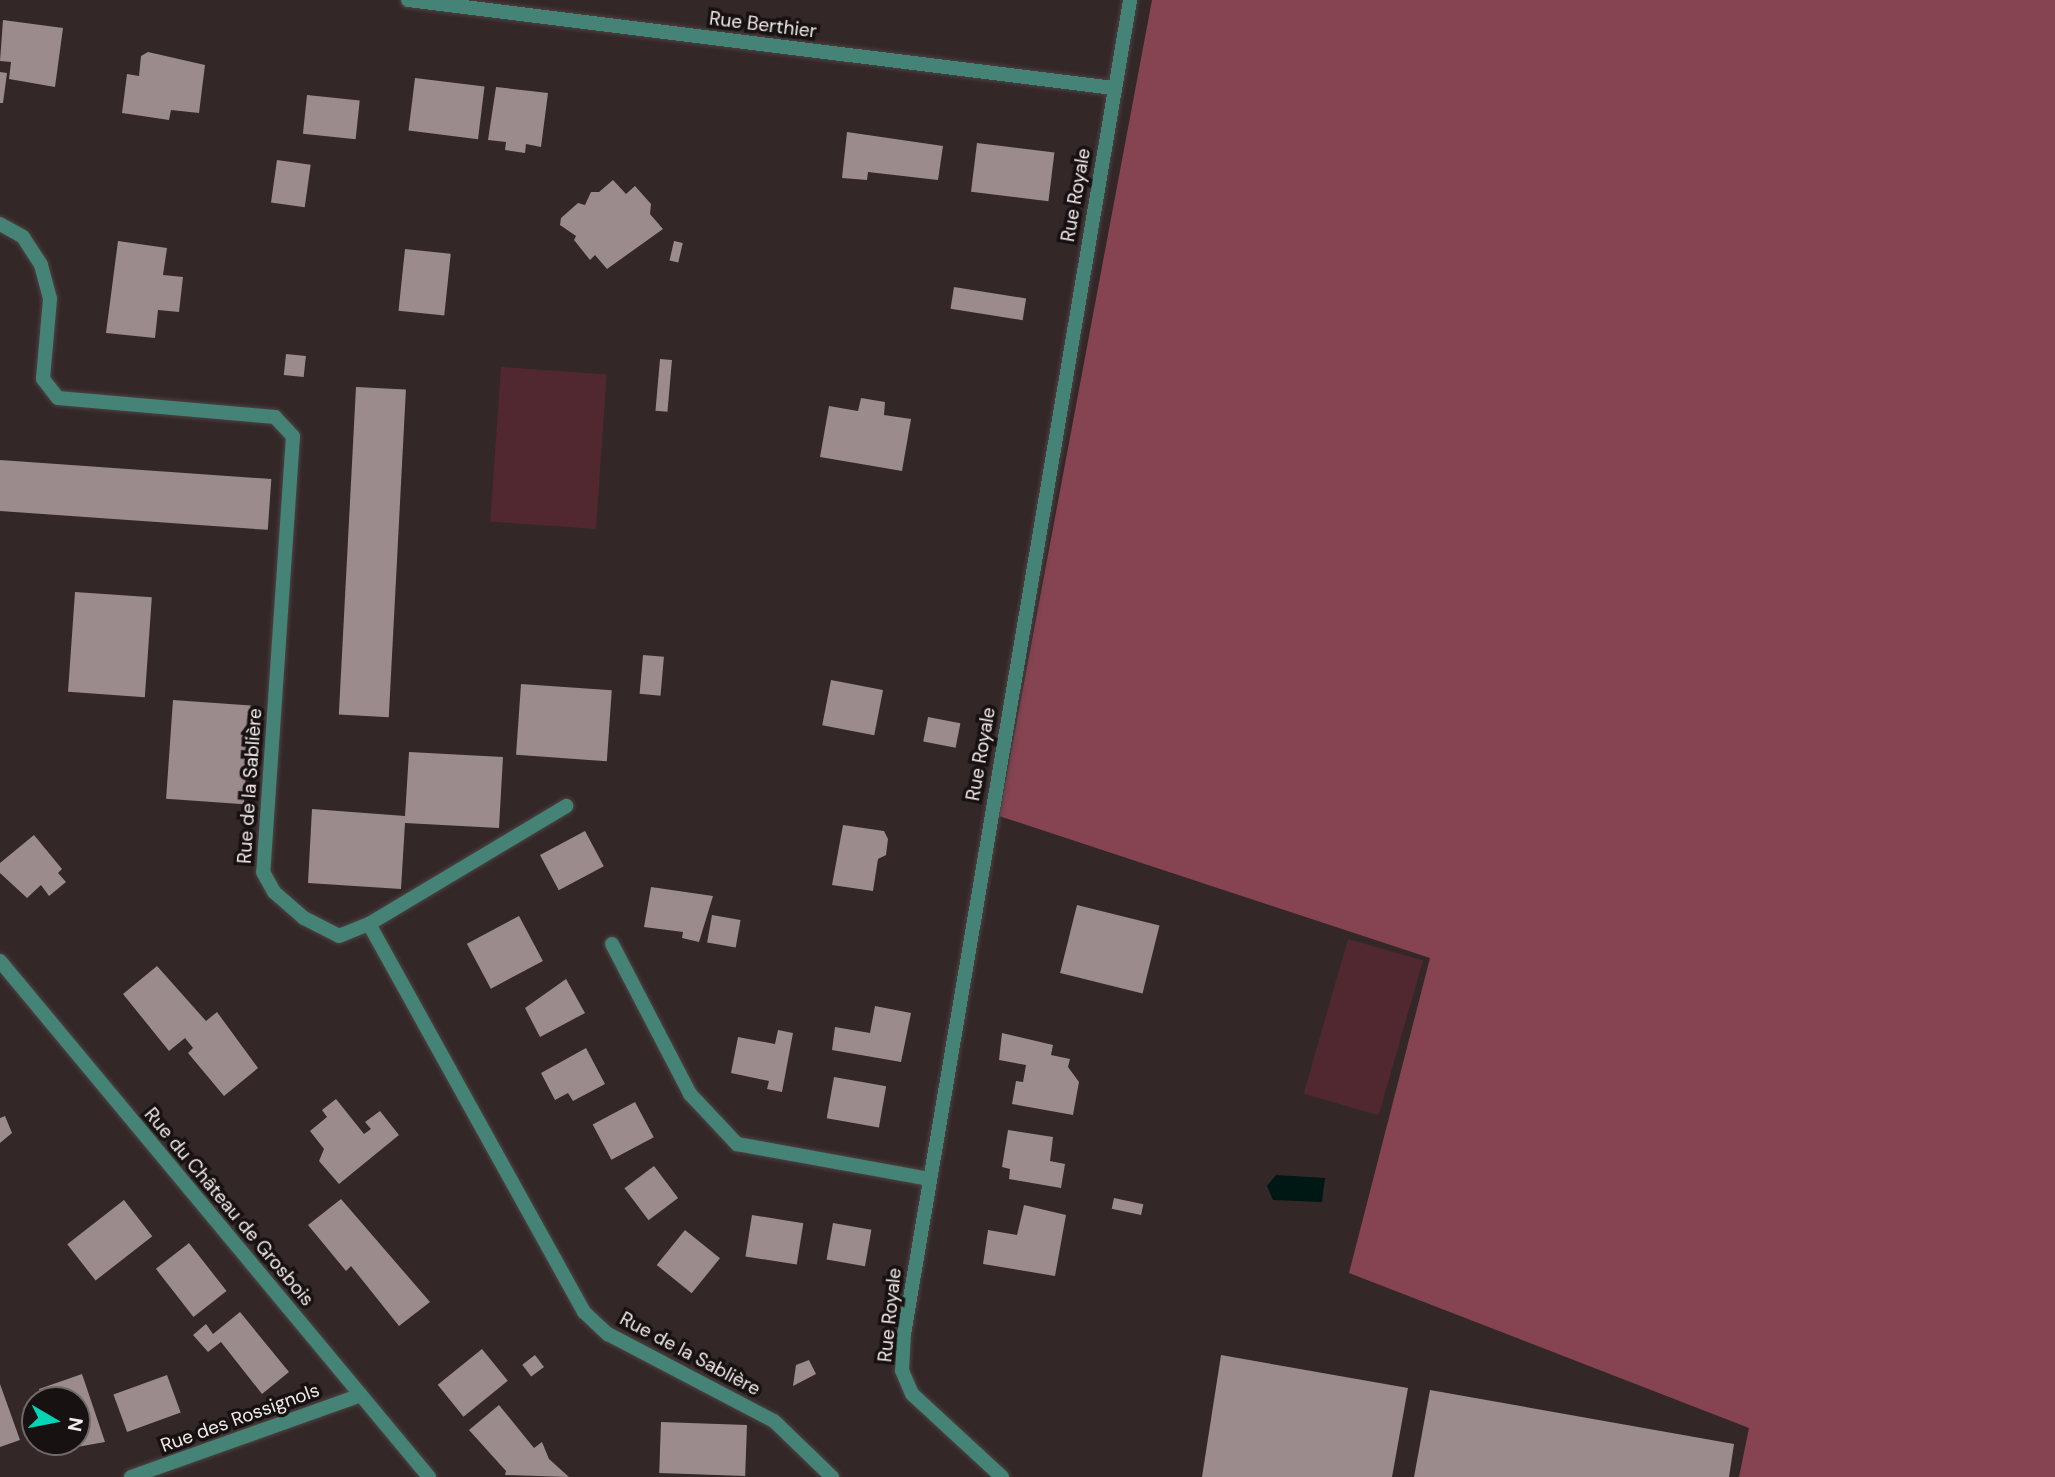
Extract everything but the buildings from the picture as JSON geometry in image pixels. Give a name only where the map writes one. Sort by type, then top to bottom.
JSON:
[{"type":"street","name":"Rue Berthier","points":[[408,0],[1114,88]]},
{"type":"street","name":"Rue Royale","points":[[1002,1477],[912,1394],[902,1371],[904,1334],[1130,0]]},
{"type":"street","name":"Rue de la Sablière","points":[[0,223],[23,237],[41,265],[50,299],[43,379],[58,398],[275,417],[293,436],[263,872],[274,892],[304,918],[339,936],[369,924],[584,1312],[608,1334],[774,1421],[832,1477]]},
{"type":"street","points":[[369,924],[566,806]]},
{"type":"street","points":[[612,944],[691,1094],[737,1144],[929,1179]]},
{"type":"street","name":"Rue du Château de Grosbois","points":[[0,961],[429,1477]]},
{"type":"street","name":"Rue des Rossignols","points":[[131,1477],[361,1395]]},
{"type":"shaded area","points":[[1152,0],[2055,0],[2055,1477],[1739,1477],[1749,1428],[1349,1273],[1430,958],[999,816]]},
{"type":"shaded area","points":[[501,367],[607,374],[596,529],[490,522]]},
{"type":"shaded area","points":[[1348,939],[1423,960],[1379,1115],[1304,1094]]},
{"type":"shaded area","points":[[1276,1175],[1325,1178],[1322,1202],[1273,1200],[1267,1186]]}]
